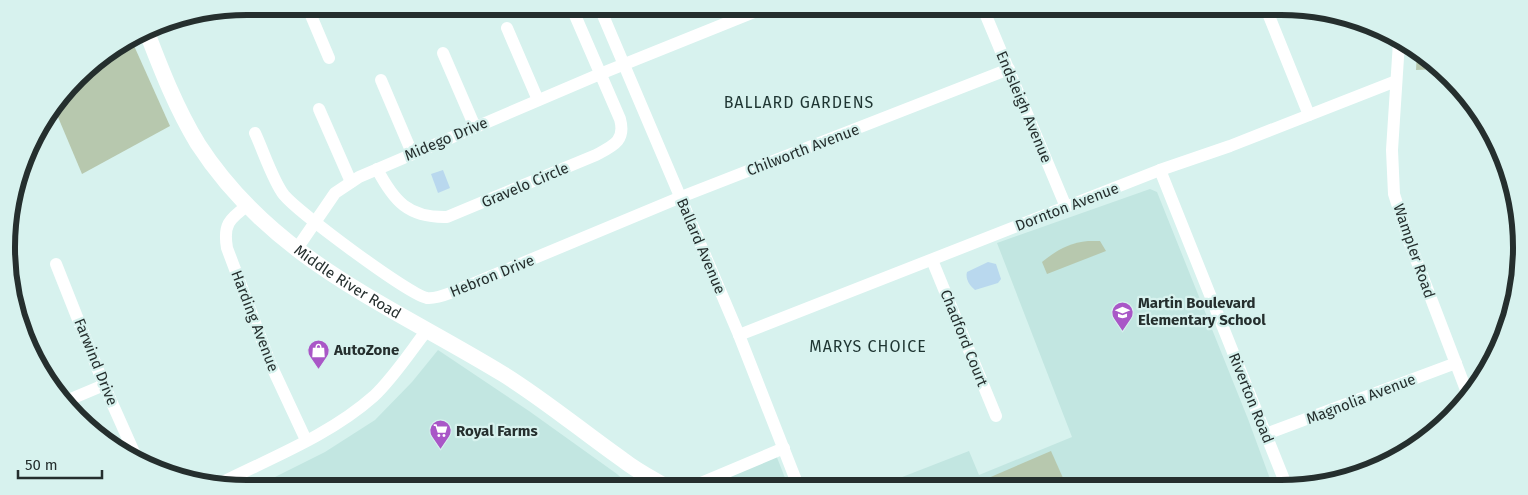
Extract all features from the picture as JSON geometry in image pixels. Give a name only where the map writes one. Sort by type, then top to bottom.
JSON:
[{"type":"street","points":[[312,15],[329,58]]},
{"type":"street","name":"Gravelo Circle","points":[[377,169],[387,188],[404,206],[421,216],[447,217],[588,158],[614,145],[620,139],[622,128],[617,111],[575,15]]},
{"type":"street","name":"Ballard Avenue","points":[[603,15],[739,335],[796,480]]},
{"type":"street","name":"Midego Drive","points":[[296,250],[335,193],[351,182],[412,153],[746,15]]},
{"type":"street","name":"Endsleigh Avenue","points":[[986,15],[1066,207]]},
{"type":"street","points":[[1269,15],[1308,115]]},
{"type":"street","points":[[507,28],[538,100]]},
{"type":"street","name":"Middle River Road","points":[[149,37],[165,79],[185,121],[214,167],[247,206],[296,250],[338,278],[503,374],[542,399],[625,462],[655,480]]},
{"type":"street","name":"Wampler Road","points":[[1399,47],[1392,150],[1394,194],[1409,241],[1466,388]]},
{"type":"street","points":[[442,52],[475,127]]},
{"type":"street","name":"Chilworth Avenue","points":[[681,197],[1008,69]]},
{"type":"street","points":[[381,80],[412,153]]},
{"type":"street","name":"Dornton Avenue","points":[[739,335],[1160,170],[1230,146],[1396,81]]},
{"type":"street","points":[[319,109],[351,182]]},
{"type":"street","name":"Hebron Drive","points":[[255,133],[283,193],[315,221],[400,283],[427,298],[453,292],[681,197]]},
{"type":"street","name":"Riverton Road","points":[[1160,170],[1284,480]]},
{"type":"street","name":"Harding Avenue","points":[[247,206],[229,222],[226,229],[226,248],[271,364],[306,440]]},
{"type":"street","name":"Chadford Court","points":[[932,260],[996,416]]},
{"type":"street","name":"Farwind Drive","points":[[56,264],[104,385],[133,450]]},
{"type":"street","points":[[227,479],[340,421],[374,395],[397,371],[427,330]]},
{"type":"street","name":"Magnolia Avenue","points":[[1266,434],[1456,363]]},
{"type":"street","points":[[71,399],[104,385]]},
{"type":"street","points":[[708,480],[784,448]]},
{"type":"street","name":"Middle River Road","points":[[625,462],[642,480]]},
{"type":"shaded area","points":[[443,170],[450,188],[438,193],[431,174]]},
{"type":"shaded area","name":"Martin Boulevard Elementary School","points":[[1150,189],[1157,192],[1270,480],[895,480],[969,451],[979,475],[1072,437],[997,243]]},
{"type":"shaded area","points":[[988,262],[996,264],[1001,279],[998,283],[975,290],[968,282],[967,272]]},
{"type":"shaded area","points":[[438,350],[529,411],[623,480],[269,480],[325,452],[375,420],[412,382]]},
{"type":"shaded area","points":[[776,455],[786,480],[723,480]]},
{"type":"green space","points":[[134,45],[170,126],[82,174],[57,114],[73,94],[94,73]]},
{"type":"green space","points":[[1417,59],[1430,69],[1416,70]]},
{"type":"green space","points":[[1100,241],[1106,251],[1047,274],[1042,262],[1064,248],[1075,243]]},
{"type":"green space","points":[[1051,451],[1064,480],[986,480]]},
{"type":"place","name":"Martin Boulevard Elementary School","points":[[1122,331]]},
{"type":"place","name":"AutoZone","points":[[318,369]]},
{"type":"place","name":"Royal Farms","points":[[440,450]]},
{"type":"district","name":"BALLARD GARDENS","points":[[799,102]]},
{"type":"district","name":"MARYS CHOICE","points":[[868,346]]}]
